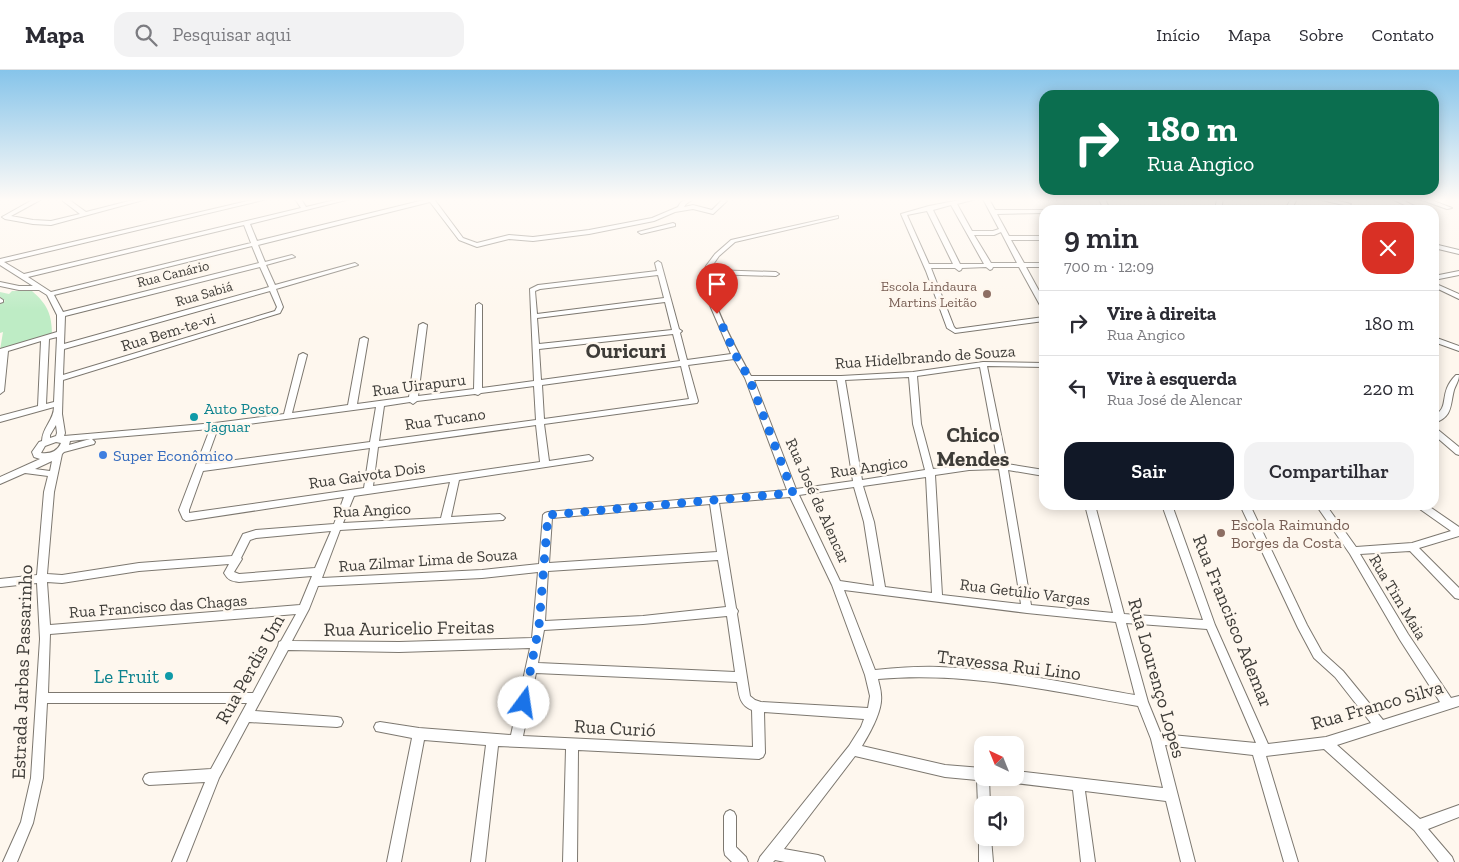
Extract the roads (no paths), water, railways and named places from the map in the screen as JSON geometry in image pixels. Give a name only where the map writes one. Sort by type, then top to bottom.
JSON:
[{"type":"street","points":[[0,262],[109,236]]},
{"type":"street","points":[[2,284],[195,236]]},
{"type":"street","points":[[251,236],[272,288]]},
{"type":"street","points":[[50,294],[282,236]]},
{"type":"street","points":[[459,236],[461,239],[474,244],[509,237],[530,240],[559,236]]},
{"type":"street","points":[[643,236],[646,239]]},
{"type":"street","points":[[755,236],[733,241],[716,255],[707,272],[776,274]]},
{"type":"street","points":[[913,236],[952,330],[1039,320]]},
{"type":"street","points":[[943,236],[958,267]]},
{"type":"street","points":[[971,236],[988,266]]},
{"type":"street","points":[[1039,238],[1006,238],[1039,294]]},
{"type":"street","points":[[1439,247],[1459,252]]},
{"type":"street","name":"Rua Canário","points":[[61,316],[292,257]]},
{"type":"street","points":[[0,262],[28,278],[50,294],[61,316],[58,414],[61,432],[60,439]]},
{"type":"street","points":[[658,263],[667,300],[678,331],[685,364]]},
{"type":"street","name":"Rua Sabiá","points":[[61,347],[355,265]]},
{"type":"street","points":[[928,268],[1039,265]]},
{"type":"street","name":"Rua José de Alencar","points":[[707,272],[709,296],[736,356],[749,378],[793,493],[837,584],[876,696],[872,714],[865,731],[853,750],[769,857]]},
{"type":"street","points":[[1439,277],[1459,273]]},
{"type":"street","points":[[545,465],[540,421],[533,288],[661,274]]},
{"type":"street","points":[[2,284],[19,288],[43,288]]},
{"type":"street","points":[[1439,287],[1459,297]]},
{"type":"street","name":"Rua Bem-te-vi","points":[[59,379],[264,318],[278,312],[280,307],[272,288]]},
{"type":"street","points":[[535,316],[667,300]]},
{"type":"street","points":[[478,392],[479,304]]},
{"type":"street","points":[[413,401],[423,325]]},
{"type":"street","points":[[536,347],[678,331]]},
{"type":"street","points":[[0,391],[2,351],[61,333]]},
{"type":"street","points":[[42,407],[44,338]]},
{"type":"street","points":[[352,408],[364,339]]},
{"type":"street","points":[[1439,341],[1458,347]]},
{"type":"street","points":[[287,417],[303,355]]},
{"type":"street","name":"Rua Uirapuru","points":[[46,442],[60,439],[106,437],[215,426],[413,401],[736,356]]},
{"type":"street","name":"Rua Tucano","points":[[201,468],[694,401],[685,364]]},
{"type":"street","points":[[983,364],[1003,466],[1027,609]]},
{"type":"street","name":"Rua Hidelbrando de Souza","points":[[749,378],[840,378],[913,374],[983,364],[1039,365]]},
{"type":"street","points":[[913,374],[917,424],[930,473],[937,597]]},
{"type":"street","points":[[1439,418],[1446,415],[1450,407],[1450,392],[1459,377]]},
{"type":"street","points":[[840,378],[858,484],[868,522],[880,590]]},
{"type":"street","points":[[0,419],[59,403]]},
{"type":"street","points":[[368,489],[380,405]]},
{"type":"street","points":[[49,476],[37,449],[46,442],[46,435],[58,414]]},
{"type":"street","points":[[201,468],[215,426]]},
{"type":"street","points":[[1439,435],[1457,448]]},
{"type":"street","name":"Rua Uirapuru","points":[[40,458],[106,437]]},
{"type":"street","name":"Estrada Jarbas Passarinho","points":[[10,862],[27,822],[37,778],[45,630],[42,578],[49,476],[66,442],[60,439]]},
{"type":"street","points":[[16,474],[40,458]]},
{"type":"street","name":"Rua Gaivota Dois","points":[[201,468],[184,510],[186,517],[589,458]]},
{"type":"street","name":"Rua Angico","points":[[544,567],[548,515],[793,493],[969,467],[1003,466],[1039,471]]},
{"type":"street","points":[[0,481],[16,474],[36,470],[49,476]]},
{"type":"street","points":[[445,521],[455,478]]},
{"type":"street","name":"Rua Perdis Um","points":[[179,862],[214,775],[254,698],[304,609],[335,527],[351,492]]},
{"type":"street","points":[[714,501],[746,698],[758,706],[872,714]]},
{"type":"street","name":"Rua Lourenço Lopes","points":[[1091,510],[1142,702],[1157,739],[1188,862]]},
{"type":"street","name":"Rua Francisco Ademar","points":[[1169,510],[1210,625],[1262,750],[1290,862]]},
{"type":"street","points":[[1247,510],[1302,628],[1318,655],[1339,674],[1380,725]]},
{"type":"street","name":"Rua Tim Maia","points":[[1324,510],[1353,551],[1404,636],[1454,703]]},
{"type":"street","points":[[1427,510],[1459,532]]},
{"type":"street","name":"Rua Angico","points":[[237,559],[246,537],[335,527],[500,518]]},
{"type":"street","points":[[1353,551],[1412,547],[1459,532]]},
{"type":"street","points":[[1412,547],[1459,596]]},
{"type":"street","name":"Rua Zilmar Lima de Souza","points":[[237,559],[229,573],[232,577],[239,578],[463,575],[544,567],[722,556]]},
{"type":"street","points":[[0,583],[42,578],[62,579],[139,567],[237,559]]},
{"type":"street","points":[[516,741],[539,626],[544,567]]},
{"type":"street","name":"Rua Getúlio Vargas","points":[[837,584],[1027,609],[1120,619],[1210,625]]},
{"type":"street","name":"Rua Francisco das Chagas","points":[[45,630],[304,609]]},
{"type":"street","points":[[539,626],[643,620],[733,611]]},
{"type":"street","name":"Rua Auricelio Freitas","points":[[283,646],[437,646],[535,642]]},
{"type":"street","points":[[532,668],[742,678]]},
{"type":"street","name":"Travessa Rui Lino","points":[[870,675],[898,671],[955,673],[1142,702]]},
{"type":"street","points":[[42,698],[254,698]]},
{"type":"street","name":"Rua Franco Silva","points":[[1157,739],[1262,750],[1326,743],[1454,703]]},
{"type":"street","name":"Rua Curió","points":[[380,727],[419,734],[493,740],[759,753],[758,706]]},
{"type":"street","points":[[245,716],[337,722]]},
{"type":"street","points":[[394,862],[419,734]]},
{"type":"street","points":[[478,862],[493,740]]},
{"type":"street","points":[[1326,743],[1418,826],[1447,862]]},
{"type":"street","points":[[570,862],[572,744]]},
{"type":"street","points":[[853,750],[945,771],[974,775]]},
{"type":"street","points":[[149,779],[214,775]]},
{"type":"street","points":[[1024,778],[1172,795]]},
{"type":"street","points":[[1078,784],[1088,862]]},
{"type":"street","points":[[1418,826],[1459,811]]},
{"type":"street","points":[[730,816],[730,850],[741,862]]},
{"type":"street","points":[[985,846],[986,862]]},
{"type":"street","points":[[769,857],[818,862]]},
{"type":"place","name":"Escola Lindaura Martins Leitão","points":[[987,294]]},
{"type":"place","name":"Auto Posto Jaguar","points":[[194,417]]},
{"type":"place","name":"Super Econômico","points":[[103,455]]},
{"type":"place","name":"Escola Raimundo Borges da Costa","points":[[1221,533]]},
{"type":"place","name":"Le Fruit","points":[[169,676]]},
{"type":"district","name":"Ouricuri","points":[[626,350]]},
{"type":"district","name":"Chico Mendes","points":[[973,446]]}]
